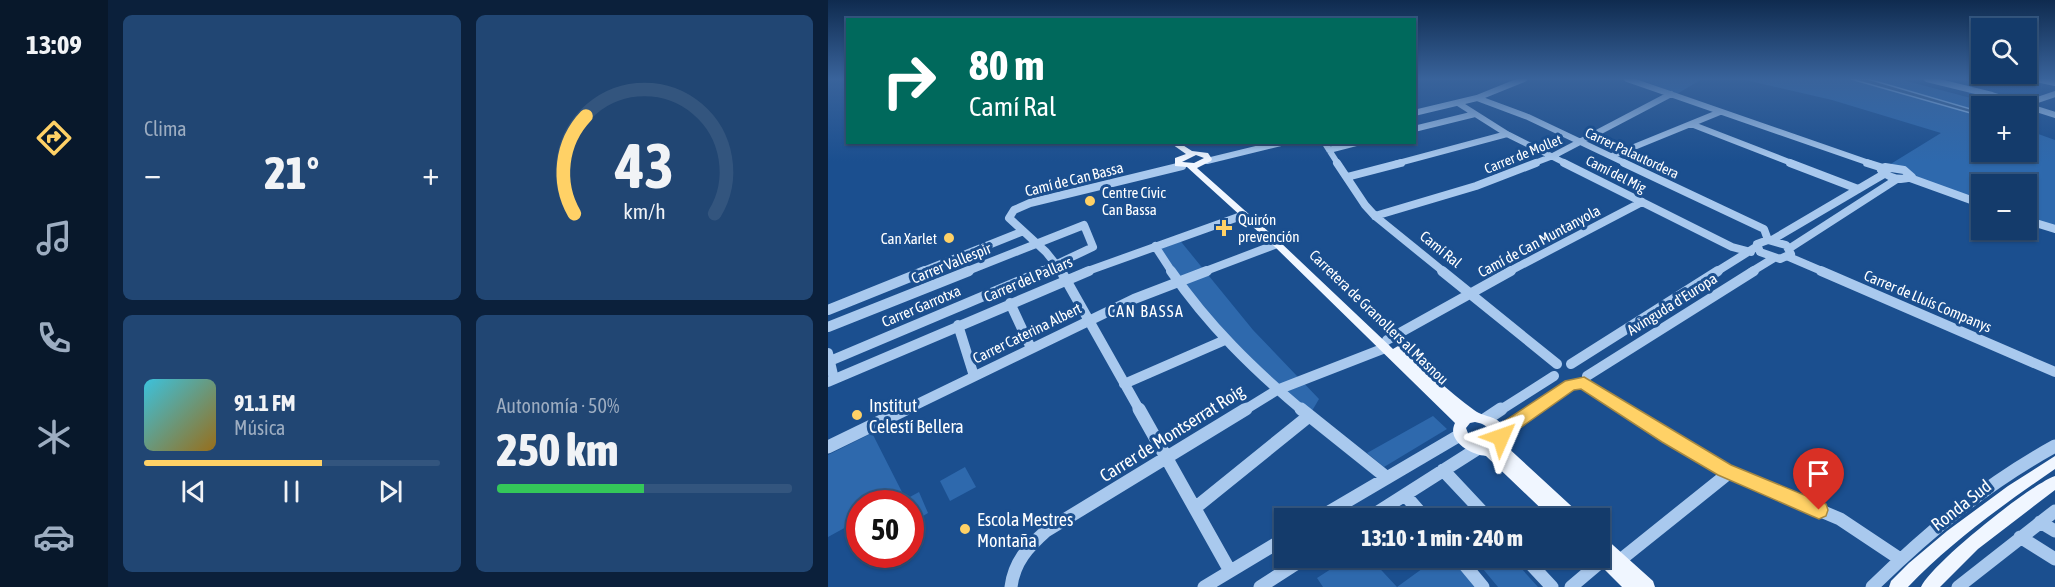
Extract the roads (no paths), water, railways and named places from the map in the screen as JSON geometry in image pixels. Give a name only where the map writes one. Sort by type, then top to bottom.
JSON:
[{"type":"main road","name":"Carretera de Granollers al Masnou","points":[[1168,144],[1386,344]]},
{"type":"main road","name":"Carretera de Granollers al Masnou","points":[[1173,144],[1185,161]]},
{"type":"main road","name":"Carretera de Granollers al Masnou","points":[[1206,160],[1221,185],[1470,423]]},
{"type":"main road","points":[[1185,161],[1206,160]]},
{"type":"main road","points":[[1185,161],[1206,160]]},
{"type":"main road","points":[[1470,423],[1467,443],[1491,445],[1563,508]]},
{"type":"main road","points":[[1470,423],[1551,508]]},
{"type":"main road","name":"Ronda Sud","points":[[1897,587],[1920,561],[1988,507],[2055,462]]},
{"type":"main road","points":[[1929,587],[1953,559],[2014,511],[2055,483]]},
{"type":"main road","points":[[1610,560],[1647,587]]},
{"type":"main road","points":[[1610,561],[1634,587]]},
{"type":"street","points":[[1416,113],[1443,106]]},
{"type":"street","name":"Camí del Mig","points":[[1463,106],[1507,134],[1732,247],[1754,250],[1774,258]]},
{"type":"street","name":"Carrer Palautordera","points":[[1500,106],[1582,142],[1764,229]]},
{"type":"street","name":"Carrer de Mollet","points":[[1375,216],[1476,186],[1553,156],[1648,106]]},
{"type":"street","points":[[1705,106],[1883,171],[1897,179]]},
{"type":"street","points":[[2037,109],[2055,115]]},
{"type":"street","points":[[1612,156],[1720,112]]},
{"type":"street","points":[[1416,129],[1475,114]]},
{"type":"street","points":[[1691,124],[1858,189]]},
{"type":"street","points":[[1347,177],[1507,134]]},
{"type":"street","points":[[1206,160],[1276,144]]},
{"type":"street","points":[[1327,146],[1344,144]]},
{"type":"street","name":"Camí Ral","points":[[1327,146],[1365,205],[1375,216],[1469,293],[1570,385]]},
{"type":"street","name":"Camí de Can Bassa","points":[[1021,232],[1010,218],[1014,210],[1021,206],[1169,168],[1185,161]]},
{"type":"street","points":[[1791,229],[1764,229],[1770,240],[1791,229],[1858,189],[1883,171],[1894,167],[1904,170],[1911,175],[1910,178]]},
{"type":"street","points":[[1774,258],[1789,252],[1897,179],[1910,178],[1971,200]]},
{"type":"street","name":"Camí de Can Muntanyola","points":[[1386,344],[1469,293],[1642,202]]},
{"type":"street","name":"Carrer del Pallars","points":[[831,380],[1066,279],[1244,215]]},
{"type":"street","points":[[2037,223],[2055,229]]},
{"type":"street","name":"Carrer Vallespir","points":[[828,327],[1084,225],[1093,247],[1090,250]]},
{"type":"street","points":[[828,310],[1021,232],[1051,256],[1057,264],[1230,571]]},
{"type":"street","name":"Carrer de Lluís Companys","points":[[1770,240],[1789,252],[2055,372]]},
{"type":"street","name":"Avinguda d'Europa","points":[[1571,364],[1738,261],[1754,250],[1759,242],[1770,240]]},
{"type":"street","name":"Carrer Caterina Albert","points":[[828,447],[1088,320],[1178,281],[1277,244]]},
{"type":"street","points":[[1155,246],[1178,281],[1225,340],[1277,390],[1386,477]]},
{"type":"street","points":[[1732,247],[1739,256],[1738,261]]},
{"type":"street","name":"Carrer Garrotxa","points":[[829,357],[1090,250]]},
{"type":"street","name":"Avinguda d'Europa","points":[[1585,380],[1774,258]]},
{"type":"street","points":[[1010,303],[1031,348]]},
{"type":"street","points":[[958,325],[974,376]]},
{"type":"street","points":[[1124,384],[1225,340]]},
{"type":"street","name":"Carrer de Montserrat Roig","points":[[1011,587],[1011,576],[1017,562],[1030,545],[1046,531],[1277,390],[1386,344]]},
{"type":"street","points":[[829,357],[831,380]]},
{"type":"street","points":[[1335,508],[1556,370],[1571,364],[1580,368],[1585,380],[1668,438],[1730,472],[1840,519],[1899,559]]},
{"type":"street","points":[[1384,508],[1443,471],[1491,445],[1570,385],[1585,380]]},
{"type":"street","points":[[1195,508],[1309,416]]},
{"type":"street","points":[[1872,587],[1899,559],[1992,485],[2055,446]]},
{"type":"street","points":[[1443,471],[1478,508]]},
{"type":"street","points":[[1610,556],[1730,472]]},
{"type":"street","points":[[1405,495],[1416,508]]},
{"type":"street","points":[[1958,587],[2055,511]]},
{"type":"street","points":[[2040,522],[2055,531]]},
{"type":"street","points":[[2020,537],[2055,559]]},
{"type":"street","points":[[1204,587],[1274,545]]},
{"type":"street","points":[[1260,587],[1289,568]]},
{"type":"street","points":[[1469,568],[1483,587]]},
{"type":"street","points":[[1534,568],[1552,587]]},
{"type":"street","points":[[1571,587],[1595,568]]},
{"type":"place","name":"Centre Cívic Can Bassa","points":[[1090,201]]},
{"type":"place","name":"Quirón prevención","points":[[1224,228]]},
{"type":"place","name":"Can Xarlet","points":[[949,238]]},
{"type":"place","name":"Institut Celestí Bellera","points":[[857,415]]},
{"type":"place","name":"Escola Mestres Montaña","points":[[965,529]]},
{"type":"district","name":"CAN BASSA","points":[[1146,311]]}]
